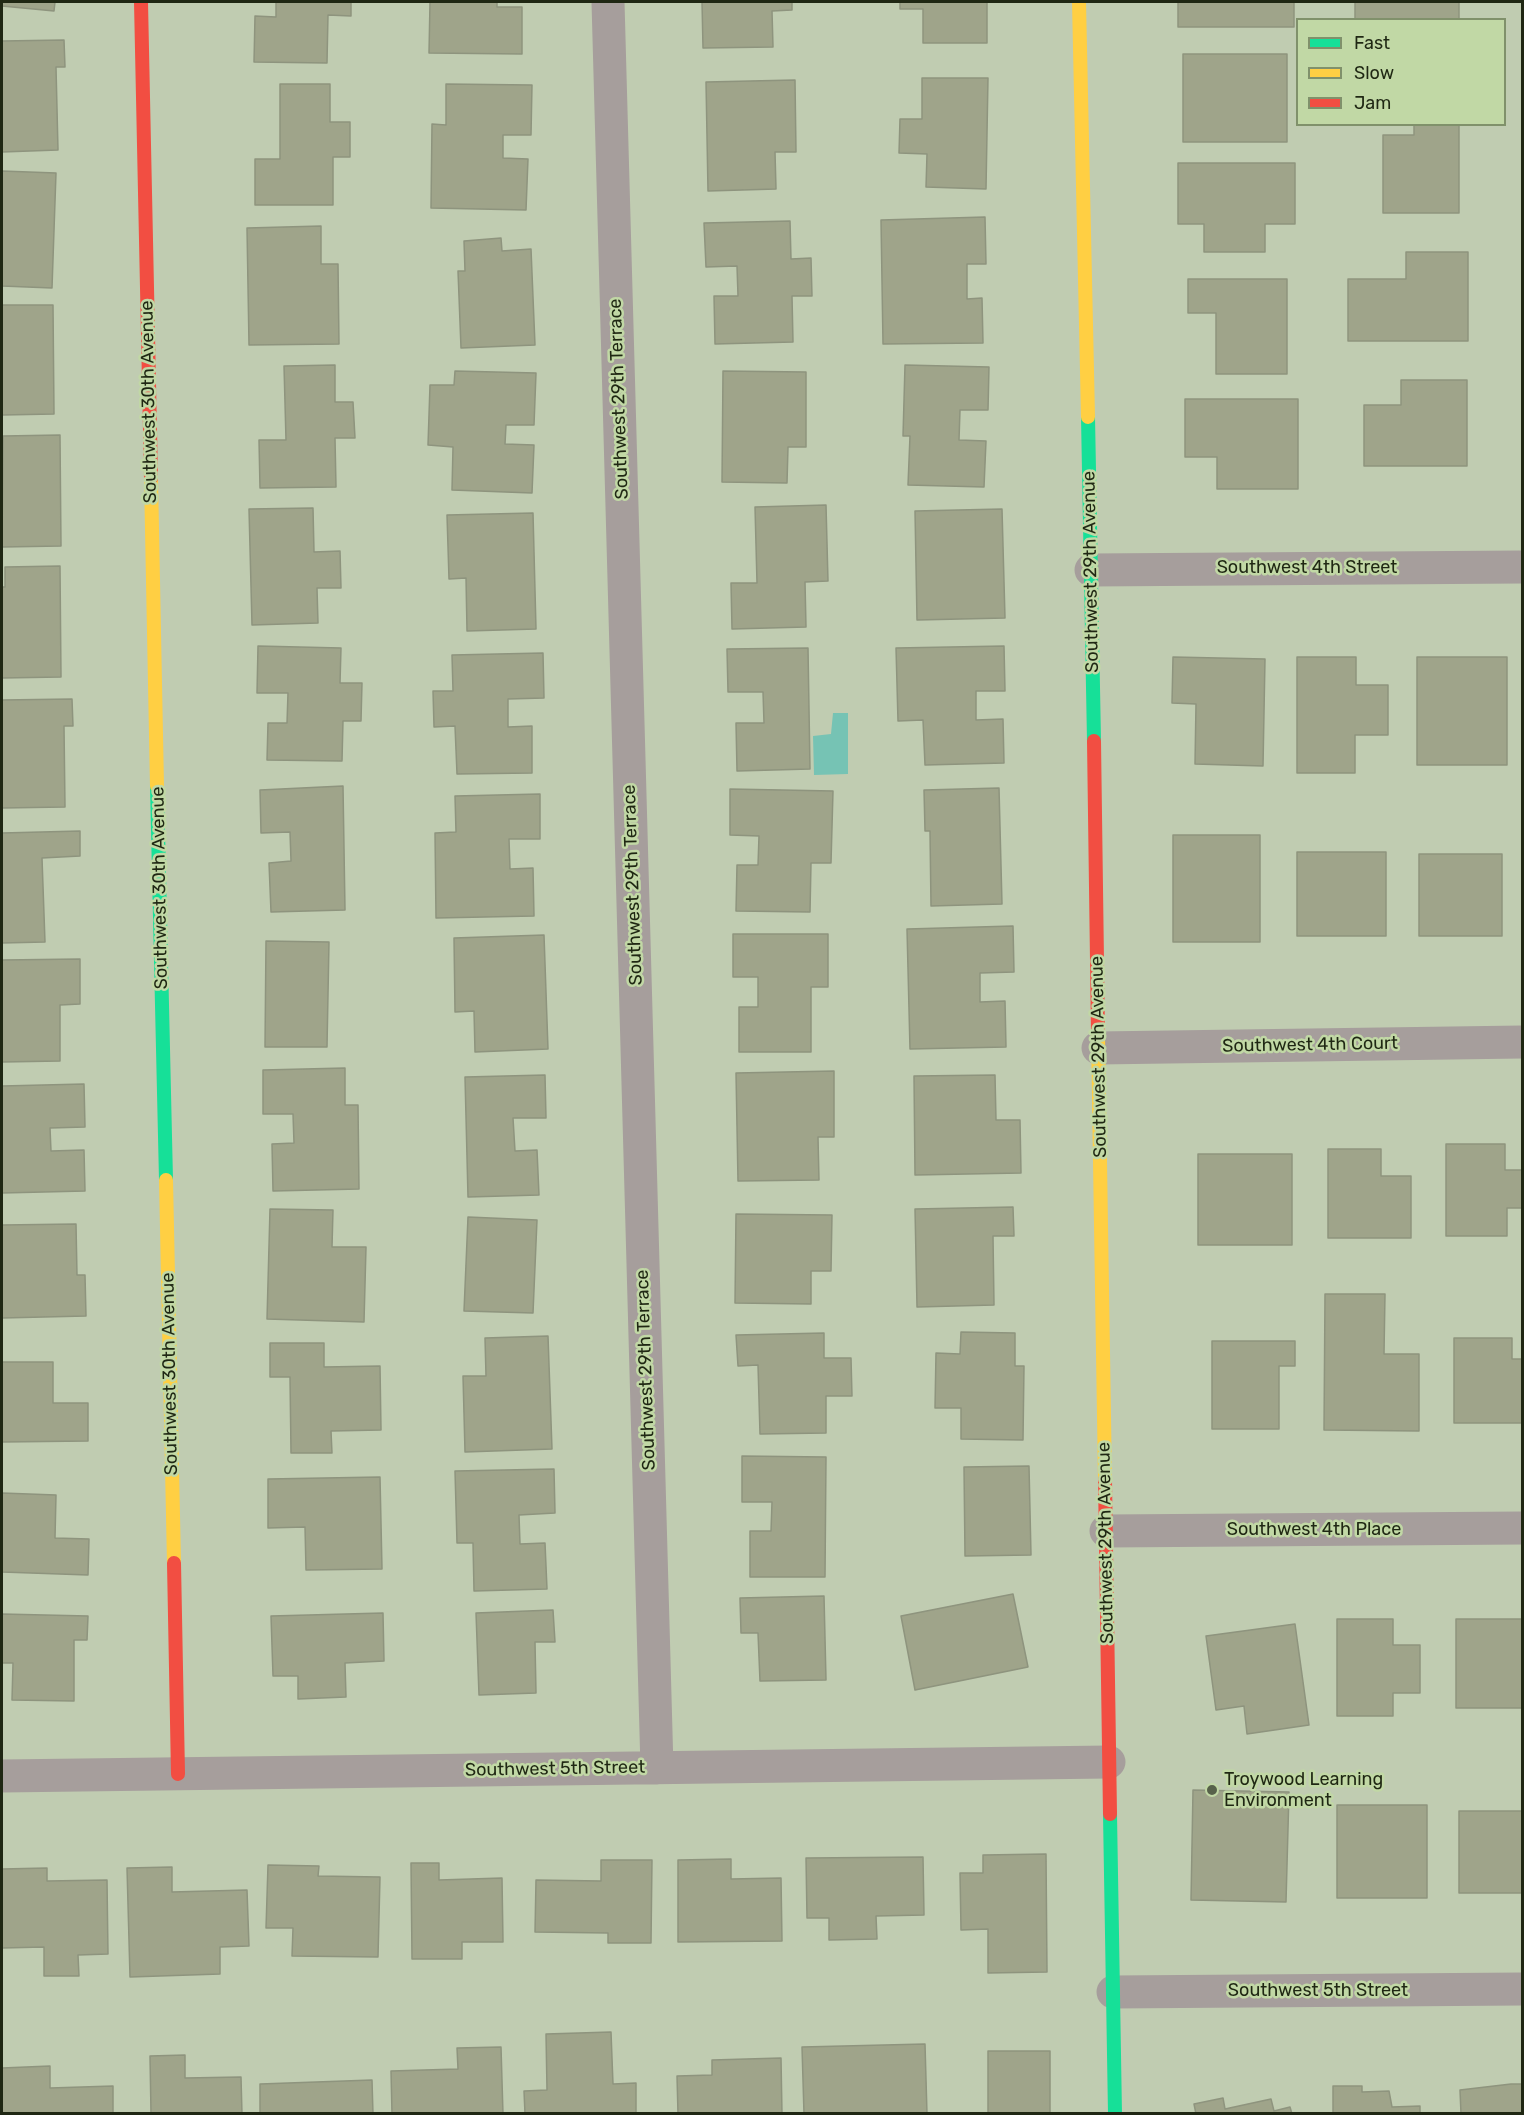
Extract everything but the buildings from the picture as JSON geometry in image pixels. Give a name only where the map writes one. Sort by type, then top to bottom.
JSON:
[{"type":"street","name":"Southwest 30th Avenue","points":[[141,2],[178,1774]]},
{"type":"street","name":"Southwest 29th Terrace","points":[[608,2],[657,1768]]},
{"type":"street","name":"Southwest 29th Avenue","points":[[1078,2],[1091,570],[1116,2114]]},
{"type":"street","name":"Southwest 4th Street","points":[[1091,570],[1522,567]]},
{"type":"street","name":"Southwest 4th Court","points":[[1098,1048],[1522,1042]]},
{"type":"street","name":"Southwest 4th Place","points":[[1106,1531],[1522,1528]]},
{"type":"street","name":"Southwest 5th Street","points":[[2,1776],[1109,1762]]},
{"type":"street","name":"Southwest 5th Street","points":[[1113,1992],[1522,1989]]},
{"type":"water","points":[[833,713],[848,713],[848,774],[814,775],[813,736],[831,734]]},
{"type":"traffic: fast","points":[[1088,417],[1094,741]]},
{"type":"traffic: fast","points":[[157,786],[166,1180]]},
{"type":"traffic: fast","points":[[1110,1814],[1115,2114]]},
{"type":"traffic: slow","points":[[1079,2],[1088,417]]},
{"type":"traffic: slow","points":[[151,478],[157,786]]},
{"type":"traffic: slow","points":[[1098,1034],[1105,1480]]},
{"type":"traffic: slow","points":[[166,1180],[174,1563]]},
{"type":"traffic: jam","points":[[141,2],[151,478]]},
{"type":"traffic: jam","points":[[1094,741],[1098,1034]]},
{"type":"traffic: jam","points":[[1105,1480],[1110,1814]]},
{"type":"traffic: jam","points":[[174,1563],[178,1774]]},
{"type":"place","name":"Troywood Learning Environment","points":[[1212,1790]]}]
